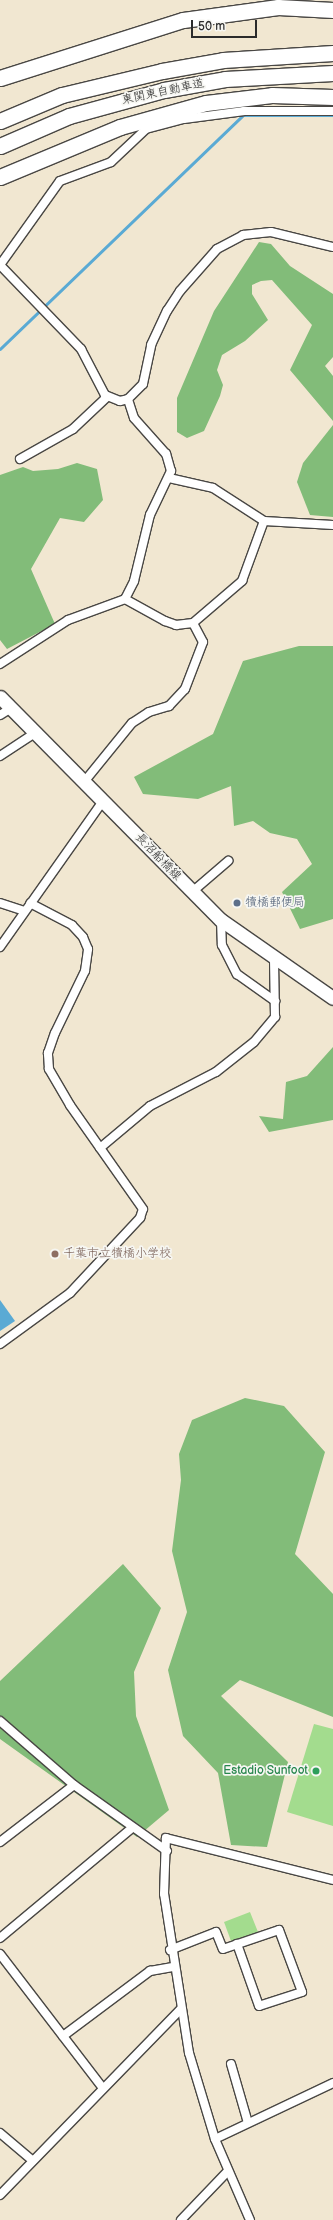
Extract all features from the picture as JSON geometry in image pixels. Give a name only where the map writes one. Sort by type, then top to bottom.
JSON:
[{"type":"highway","points":[[0,78],[183,20],[278,7],[333,10]]},
{"type":"highway","name":"東関東自動車道","points":[[0,121],[62,96],[162,71],[223,60],[333,53]]},
{"type":"highway","name":"東関東自動車道","points":[[0,146],[69,116],[164,90],[225,79],[333,73]]},
{"type":"highway","points":[[0,177],[120,127],[206,103],[272,95],[333,97]]},
{"type":"main road","name":"長沼船橋線","points":[[0,697],[5,711],[35,732],[221,920],[274,959],[333,998]]},
{"type":"street","points":[[108,396],[81,349],[0,265],[60,181],[111,162],[146,129],[184,119],[244,111],[333,111]]},
{"type":"street","points":[[128,399],[143,384],[151,345],[167,311],[180,291],[217,249],[243,235],[271,232],[333,247]]},
{"type":"street","points":[[108,396],[128,399]]},
{"type":"street","points":[[20,459],[73,429],[108,396]]},
{"type":"street","points":[[0,664],[68,620],[125,598],[134,581],[150,515],[169,478],[166,454],[134,418],[128,399]]},
{"type":"street","points":[[169,478],[213,488],[264,521],[333,525]]},
{"type":"street","points":[[125,598],[165,622],[176,625],[193,623],[242,581],[264,521]]},
{"type":"street","points":[[84,782],[132,723],[149,712],[169,706],[185,689],[203,642],[193,623]]},
{"type":"street","points":[[0,756],[35,732]]},
{"type":"street","points":[[0,947],[103,801]]},
{"type":"street","points":[[192,892],[228,862]]},
{"type":"street","points":[[0,903],[24,911]]},
{"type":"street","points":[[0,1344],[56,1304],[140,1218],[143,1209],[100,1148],[49,1069],[48,1053],[55,1033],[85,971],[88,949],[83,937],[72,925],[30,903]]},
{"type":"street","points":[[221,920],[222,944],[237,974],[275,1001]]},
{"type":"street","points":[[100,1148],[150,1106],[216,1072],[254,1042],[275,1017],[274,959]]},
{"type":"street","points":[[0,1721],[74,1785],[131,1829],[167,1851]]},
{"type":"street","points":[[0,1842],[74,1785]]},
{"type":"street","points":[[0,1938],[131,1829]]},
{"type":"street","points":[[250,2220],[227,2172],[215,2139],[189,2052],[170,1950],[164,1894],[167,1851],[166,1838],[333,1880]]},
{"type":"street","points":[[170,1950],[216,1932],[223,1949],[237,1944],[280,1930],[302,1992],[258,2006],[237,1944]]},
{"type":"street","points":[[0,1954],[103,2088]]},
{"type":"street","points":[[63,2036],[150,1970],[174,1967]]},
{"type":"street","points":[[0,2196],[103,2088],[182,2009]]},
{"type":"street","points":[[231,2064],[248,2123]]},
{"type":"street","points":[[215,2139],[333,2083]]},
{"type":"street","points":[[0,2133],[33,2161]]},
{"type":"street","points":[[181,2220],[227,2172]]},
{"type":"green space","points":[[259,242],[271,244],[290,266],[333,294],[333,357],[325,366],[333,376],[333,421],[290,370],[312,325],[272,280],[261,281],[252,285],[252,294],[268,320],[245,341],[222,355],[217,370],[223,385],[220,396],[204,431],[187,438],[177,432],[177,398],[214,311]]},
{"type":"green space","points":[[333,425],[333,517],[310,515],[297,482],[303,463]]},
{"type":"green space","points":[[77,463],[97,469],[103,500],[84,522],[60,518],[31,569],[55,624],[7,649],[0,640],[0,475],[23,467],[33,471],[58,469]]},
{"type":"green space","points":[[299,646],[333,646],[333,919],[300,929],[282,892],[312,864],[297,839],[270,833],[253,821],[234,826],[231,786],[198,799],[143,794],[134,777],[213,734],[243,661]]},
{"type":"green space","points":[[333,1047],[333,1120],[269,1132],[259,1116],[283,1119],[286,1082],[307,1076]]},
{"type":"green space","points":[[245,1398],[284,1406],[325,1452],[295,1554],[333,1594],[333,1717],[240,1680],[221,1696],[288,1762],[267,1847],[231,1845],[218,1773],[183,1736],[168,1670],[187,1612],[172,1551],[181,1480],[179,1454],[192,1420]]},
{"type":"green space","points":[[123,1564],[161,1608],[134,1672],[136,1716],[169,1810],[137,1837],[0,1739],[0,1681]]},
{"type":"green space","name":"Estadio Sunfoot","points":[[314,1724],[333,1729],[333,1826],[287,1812]]},
{"type":"green space","points":[[250,1912],[258,1932],[231,1941],[224,1922]]},
{"type":"water","points":[[0,1300],[15,1321],[0,1331]]},
{"type":"waterway","points":[[0,349],[242,116],[333,116]]},
{"type":"place","name":"犢橋郵便局","points":[[237,903]]},
{"type":"place","name":"千葉市立犢橋小学校","points":[[55,1254]]},
{"type":"place","name":"Estadio Sunfoot","points":[[316,1771]]}]
